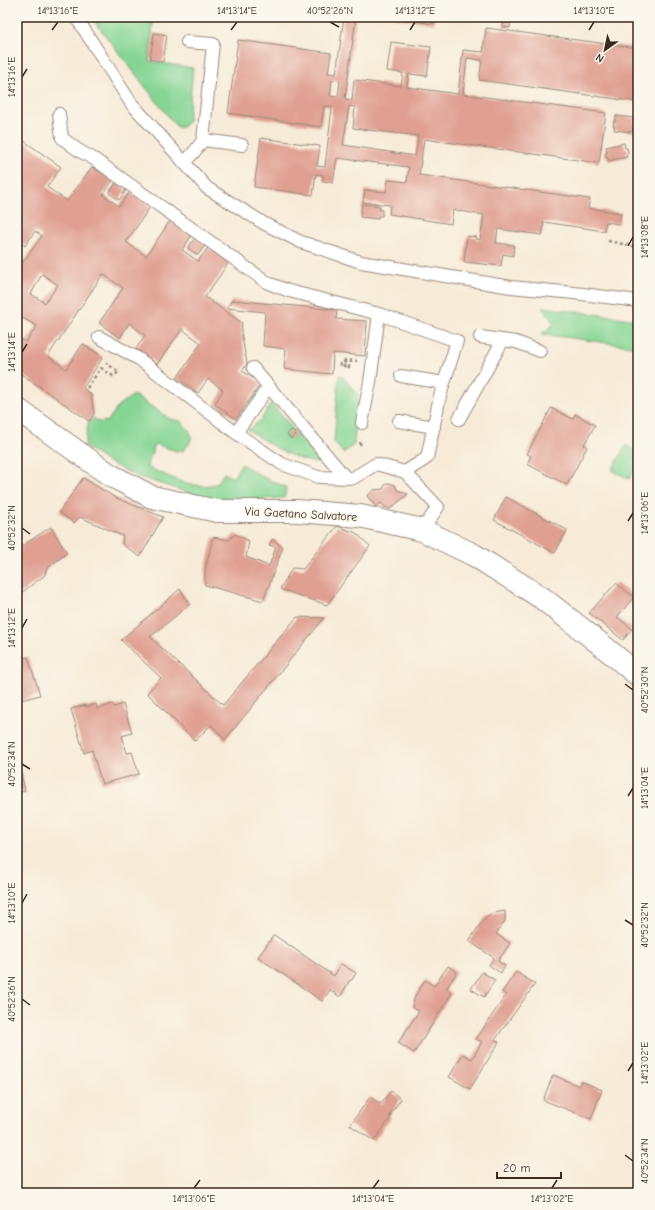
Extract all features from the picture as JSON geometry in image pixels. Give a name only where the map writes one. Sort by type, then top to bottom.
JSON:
[{"type":"street","name":"Via Gaetano Salvatore","points":[[17,409],[110,475],[152,497],[217,511],[298,511],[360,516],[422,530],[474,555],[542,598],[638,675]]},
{"type":"lane","points":[[76,17],[131,104],[184,163],[207,188],[265,224],[301,242],[361,262],[511,287],[638,301]]},
{"type":"lane","points":[[184,163],[203,140],[213,44],[187,42]]},
{"type":"lane","points":[[60,114],[62,138],[78,150],[94,159],[268,283],[290,291],[379,314],[457,341],[440,396],[427,458],[405,472]]},
{"type":"lane","points":[[203,140],[242,145]]},
{"type":"lane","points":[[362,423],[370,382],[379,314]]},
{"type":"lane","points":[[99,337],[139,359],[236,433],[282,464],[318,476],[346,478],[353,478],[376,464],[405,472],[438,507],[422,530]]},
{"type":"lane","points":[[480,337],[516,342],[540,351]]},
{"type":"lane","points":[[459,420],[504,340]]},
{"type":"lane","points":[[253,368],[346,478]]},
{"type":"lane","points":[[400,376],[444,383]]},
{"type":"lane","points":[[236,433],[269,386]]},
{"type":"lane","points":[[399,421],[434,427]]},
{"type":"path","points":[[608,241],[638,247]]},
{"type":"path","points":[[339,364],[343,365],[344,363],[345,362],[349,360],[351,364],[348,368],[344,366],[344,363],[344,361],[346,360]]},
{"type":"path","points":[[87,388],[101,368],[113,376],[119,372],[106,363]]},
{"type":"green space","points":[[91,17],[154,17],[149,61],[193,68],[188,122],[184,126],[180,128],[175,125]]},
{"type":"green space","points":[[543,307],[638,320],[638,347],[541,334],[554,324]]},
{"type":"green space","points":[[339,375],[342,376],[358,395],[354,445],[343,453],[334,442]]},
{"type":"green space","points":[[134,395],[170,419],[180,421],[190,431],[192,437],[190,443],[183,451],[176,451],[155,444],[147,467],[186,484],[204,486],[217,484],[224,473],[233,478],[241,464],[269,480],[286,487],[284,498],[215,501],[136,476],[104,460],[85,446],[88,422],[90,422],[93,418],[101,423],[103,421],[107,422],[120,404]]},
{"type":"green space","points":[[271,403],[323,464],[302,459],[284,452],[248,430],[261,420]]},
{"type":"green space","points":[[626,445],[638,452],[638,463],[629,479],[612,470]]},
{"type":"building","points":[[344,17],[356,17],[345,99],[352,100],[354,80],[401,86],[403,73],[387,71],[391,42],[431,47],[427,76],[409,74],[407,87],[458,94],[463,50],[483,52],[486,28],[638,48],[638,102],[479,80],[482,60],[467,58],[463,94],[606,113],[599,163],[424,139],[419,175],[590,199],[588,208],[621,213],[619,224],[606,222],[604,231],[544,222],[542,235],[498,229],[496,243],[514,245],[513,256],[503,254],[501,266],[464,262],[467,236],[477,237],[476,239],[480,240],[484,215],[453,210],[451,224],[389,214],[390,205],[363,202],[365,190],[386,192],[388,180],[407,182],[409,167],[337,158],[333,183],[323,181],[323,175],[316,174],[313,195],[254,187],[261,138],[320,146],[317,166],[325,167],[332,107],[324,106],[321,127],[228,113],[238,40],[331,53],[328,73],[336,74]],"holes":[[[332,80],[340,81],[338,97],[330,96]],[[349,106],[355,107],[353,128],[418,136],[415,156],[343,145]]]},
{"type":"building","points":[[394,17],[435,17],[434,24]]},
{"type":"building","points":[[504,17],[511,17],[510,28],[503,27]]},
{"type":"building","points":[[154,33],[167,35],[163,62],[150,59]]},
{"type":"building","points":[[616,116],[635,118],[634,123],[636,123],[635,129],[633,128],[633,132],[614,130],[615,126],[613,126]]},
{"type":"building","points":[[20,138],[61,167],[47,187],[67,201],[92,167],[113,180],[103,195],[119,206],[130,192],[147,203],[146,204],[150,207],[126,242],[146,256],[170,221],[192,235],[182,250],[198,261],[208,248],[212,251],[213,249],[229,262],[205,297],[242,323],[241,332],[247,364],[242,371],[261,383],[236,419],[215,404],[223,390],[208,379],[198,393],[177,378],[201,343],[182,329],[157,364],[136,349],[145,335],[129,323],[120,338],[99,323],[123,288],[103,274],[48,356],[66,369],[83,344],[103,357],[83,388],[91,394],[94,414],[89,421],[17,371],[17,337],[26,342],[37,326],[17,315],[17,260],[20,261],[18,269],[42,236],[35,231],[25,246],[17,240],[17,143]],"holes":[[[42,274],[58,285],[45,303],[31,294]]]},
{"type":"building","points":[[624,143],[625,148],[627,148],[627,157],[608,161],[608,157],[606,157],[605,153],[607,153],[606,147]]},
{"type":"building","points":[[116,183],[126,190],[119,200],[109,193]]},
{"type":"building","points":[[362,204],[380,206],[379,209],[382,210],[382,216],[378,216],[378,219],[360,217]]},
{"type":"building","points":[[195,238],[205,245],[198,255],[188,248]]},
{"type":"building","points":[[232,300],[337,310],[336,319],[367,321],[365,356],[333,353],[332,374],[284,369],[286,349],[263,346],[265,312],[227,308]]},
{"type":"building","points":[[551,408],[573,419],[575,414],[595,425],[584,445],[587,447],[567,485],[527,464],[531,456],[527,454]]},
{"type":"building","points":[[291,430],[296,435],[291,439],[287,434]]},
{"type":"building","points":[[83,478],[116,498],[163,517],[140,557],[122,544],[123,536],[80,517],[74,523],[59,512]]},
{"type":"building","points":[[388,483],[395,485],[397,490],[408,494],[390,509],[381,503],[376,507],[367,496],[374,490],[383,489]]},
{"type":"building","points":[[506,497],[567,530],[555,553],[494,520]]},
{"type":"building","points":[[337,526],[356,533],[370,546],[327,605],[280,589],[292,568],[303,569]]},
{"type":"building","points":[[51,527],[67,553],[46,569],[45,575],[17,596],[17,549]]},
{"type":"building","points":[[235,534],[249,541],[246,557],[269,566],[276,547],[269,545],[273,539],[283,547],[263,601],[205,585],[205,571],[213,537],[229,540]]},
{"type":"building","points":[[616,583],[634,597],[617,617],[632,629],[623,640],[589,613]]},
{"type":"building","points":[[180,589],[190,604],[150,637],[223,705],[297,617],[324,618],[225,740],[211,725],[195,741],[147,693],[161,678],[121,640]]},
{"type":"building","points":[[28,657],[40,695],[17,701],[17,659]]},
{"type":"building","points":[[96,704],[97,709],[113,704],[114,707],[123,704],[132,733],[122,736],[127,753],[132,752],[139,774],[102,784],[92,750],[84,753],[71,709]]},
{"type":"building","points":[[17,754],[25,791],[17,792]]},
{"type":"building","points":[[505,911],[505,921],[496,934],[510,943],[498,961],[505,966],[501,973],[489,965],[494,958],[469,941],[487,916],[493,913]]},
{"type":"building","points":[[274,935],[334,976],[341,964],[356,973],[340,997],[330,990],[322,1001],[258,957]]},
{"type":"building","points":[[448,966],[457,972],[446,989],[452,993],[414,1053],[398,1043],[419,1011],[412,1007],[415,996],[425,980],[434,986]]},
{"type":"building","points":[[482,972],[495,980],[484,997],[471,989]]},
{"type":"building","points":[[516,972],[535,984],[495,1040],[499,1042],[470,1089],[449,1077],[463,1054],[472,1059],[482,1042],[476,1039],[506,995],[502,992]]},
{"type":"building","points":[[553,1075],[579,1086],[581,1081],[602,1090],[591,1119],[543,1100]]},
{"type":"building","points":[[391,1091],[401,1099],[389,1116],[391,1117],[374,1141],[350,1125],[370,1097],[381,1104]]}]
